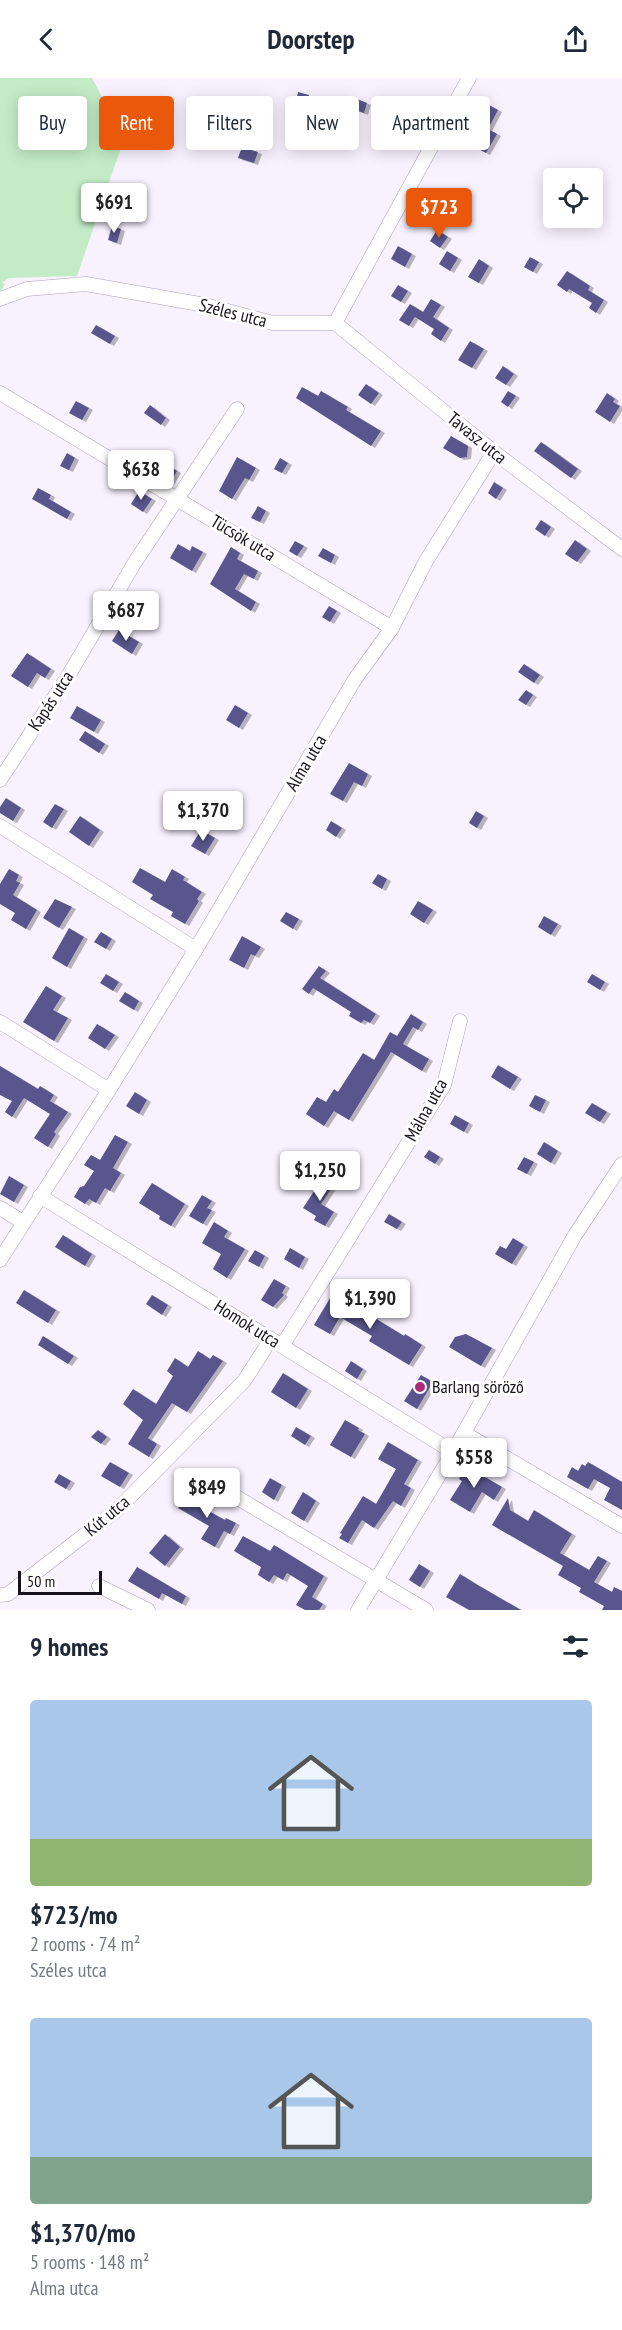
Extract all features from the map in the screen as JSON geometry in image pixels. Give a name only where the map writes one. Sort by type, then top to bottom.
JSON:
[{"type":"street","points":[[335,323],[469,78]]},
{"type":"street","name":"Széles utca","points":[[0,299],[27,289],[86,284],[205,305],[273,323],[335,323]]},
{"type":"street","name":"Tavasz utca","points":[[335,323],[494,452],[622,549]]},
{"type":"street","name":"Tücsök utca","points":[[0,393],[392,628]]},
{"type":"street","name":"Kapás utca","points":[[0,780],[67,678],[135,562],[237,409]]},
{"type":"street","name":"Alma utca","points":[[0,1260],[196,949],[355,679],[392,628],[426,561],[494,452]]},
{"type":"street","points":[[0,826],[196,949]]},
{"type":"street","name":"Málna utca","points":[[276,1343],[444,1085],[460,1021]]},
{"type":"street","points":[[0,1022],[109,1090]]},
{"type":"street","points":[[358,1610],[464,1433],[575,1235],[622,1164]]},
{"type":"street","name":"Homok utca","points":[[40,1196],[453,1452]]},
{"type":"street","points":[[0,1208],[23,1222]]},
{"type":"street","name":"Kút utca","points":[[0,1595],[8,1594],[117,1510],[244,1380],[276,1343]]},
{"type":"street","points":[[464,1433],[622,1526]]},
{"type":"street","points":[[201,1476],[426,1610]]},
{"type":"street","points":[[99,1586],[148,1610]]},
{"type":"green space","points":[[0,78],[92,78],[101,96],[99,96],[99,150],[120,150],[77,276],[9,278],[2,283],[5,284],[0,292]]},
{"type":"building","points":[[298,92],[309,95],[309,96],[297,96]]},
{"type":"building","points":[[359,100],[367,103],[364,113],[359,111]]},
{"type":"building","points":[[490,106],[498,110],[490,125]]},
{"type":"building","points":[[490,130],[497,134],[490,146]]},
{"type":"building","points":[[241,150],[258,152],[254,163],[238,158]]},
{"type":"building","points":[[427,198],[440,205],[434,217],[420,210]]},
{"type":"building","points":[[112,226],[121,229],[117,243],[108,240]]},
{"type":"building","points":[[437,230],[448,237],[440,248],[430,241]]},
{"type":"building","points":[[398,246],[412,254],[405,267],[391,259]]},
{"type":"building","points":[[447,251],[458,258],[450,271],[439,264]]},
{"type":"building","points":[[530,257],[539,262],[533,272],[524,267]]},
{"type":"building","points":[[479,259],[489,266],[479,283],[468,277]]},
{"type":"building","points":[[567,271],[590,286],[588,290],[604,300],[596,313],[589,308],[592,303],[569,289],[567,292],[557,285]]},
{"type":"building","points":[[398,285],[408,291],[401,302],[391,296]]},
{"type":"building","points":[[431,299],[441,305],[433,317],[449,328],[441,341],[431,334],[434,329],[415,317],[409,326],[399,320],[410,304],[423,312]]},
{"type":"building","points":[[96,325],[115,336],[110,344],[91,333]]},
{"type":"building","points":[[470,341],[484,349],[472,368],[458,360]]},
{"type":"building","points":[[503,366],[514,374],[506,385],[495,378]]},
{"type":"building","points":[[366,384],[379,393],[371,404],[358,395]]},
{"type":"building","points":[[302,387],[318,396],[321,391],[348,407],[346,410],[381,431],[371,446],[296,398]]},
{"type":"building","points":[[508,391],[516,396],[508,407],[501,402]]},
{"type":"building","points":[[607,393],[615,399],[613,402],[620,406],[610,422],[595,412]]},
{"type":"building","points":[[76,401],[89,408],[82,420],[69,413]]},
{"type":"building","points":[[150,405],[166,418],[161,425],[144,413]]},
{"type":"building","points":[[451,436],[468,446],[467,457],[460,458],[443,448]]},
{"type":"building","points":[[541,442],[578,469],[571,478],[534,451]]},
{"type":"building","points":[[67,453],[75,458],[69,470],[60,466]]},
{"type":"building","points":[[237,457],[256,468],[249,480],[245,478],[232,499],[219,491]]},
{"type":"building","points":[[280,458],[288,463],[282,473],[274,469]]},
{"type":"building","points":[[166,464],[177,471],[170,483],[158,476]]},
{"type":"building","points":[[494,482],[503,488],[496,499],[488,493]]},
{"type":"building","points":[[38,488],[51,495],[49,499],[71,512],[67,519],[32,499]]},
{"type":"building","points":[[139,491],[152,499],[143,512],[131,504]]},
{"type":"building","points":[[258,506],[266,511],[260,522],[251,518]]},
{"type":"building","points":[[541,520],[551,527],[545,536],[535,529]]},
{"type":"building","points":[[575,540],[587,549],[577,562],[565,554]]},
{"type":"building","points":[[295,541],[304,546],[297,556],[289,551]]},
{"type":"building","points":[[178,544],[190,551],[192,546],[203,552],[192,571],[170,558]]},
{"type":"building","points":[[231,547],[240,553],[237,559],[258,571],[254,579],[244,574],[235,589],[256,602],[251,611],[210,584]]},
{"type":"building","points":[[323,548],[335,555],[331,563],[318,556]]},
{"type":"building","points":[[329,606],[337,611],[330,622],[322,617]]},
{"type":"building","points":[[119,630],[139,642],[132,654],[112,641]]},
{"type":"building","points":[[27,653],[51,669],[45,678],[37,673],[28,687],[11,676]]},
{"type":"building","points":[[524,664],[540,675],[534,683],[518,672]]},
{"type":"building","points":[[526,690],[533,695],[526,705],[518,700]]},
{"type":"building","points":[[235,705],[248,713],[239,728],[226,720]]},
{"type":"building","points":[[77,706],[101,720],[94,732],[70,718]]},
{"type":"building","points":[[85,731],[105,744],[99,753],[79,740]]},
{"type":"building","points":[[349,763],[368,774],[362,786],[354,782],[343,801],[330,794]]},
{"type":"building","points":[[6,798],[21,808],[13,821],[0,813],[0,807]]},
{"type":"building","points":[[55,804],[64,809],[52,828],[43,822]]},
{"type":"building","points":[[476,811],[484,816],[477,828],[469,823]]},
{"type":"building","points":[[80,816],[100,830],[89,846],[69,832]]},
{"type":"building","points":[[331,821],[342,828],[336,837],[326,830]]},
{"type":"building","points":[[201,830],[215,838],[205,854],[191,846]]},
{"type":"building","points":[[140,868],[165,882],[172,869],[185,877],[183,880],[202,892],[185,924],[171,916],[173,912],[150,899],[153,895],[132,882]]},
{"type":"building","points":[[9,869],[19,875],[16,881],[20,883],[13,895],[37,910],[26,929],[11,920],[15,913],[0,904],[0,884]]},
{"type":"building","points":[[378,874],[387,879],[382,889],[372,883]]},
{"type":"building","points":[[55,899],[72,907],[59,928],[43,918]]},
{"type":"building","points":[[418,901],[433,910],[424,923],[410,914]]},
{"type":"building","points":[[286,912],[299,919],[293,929],[280,921]]},
{"type":"building","points":[[544,916],[558,924],[551,935],[538,927]]},
{"type":"building","points":[[69,928],[84,937],[67,967],[52,958]]},
{"type":"building","points":[[101,932],[112,939],[106,949],[94,942]]},
{"type":"building","points":[[242,936],[261,947],[255,956],[251,954],[244,968],[229,960]]},
{"type":"building","points":[[319,966],[326,971],[320,978],[376,1014],[370,1023],[364,1020],[361,1023],[349,1016],[351,1012],[313,988],[309,994],[302,989]]},
{"type":"building","points":[[106,974],[119,982],[113,991],[100,983]]},
{"type":"building","points":[[592,974],[605,982],[600,990],[587,982]]},
{"type":"building","points":[[46,986],[62,996],[53,1010],[68,1018],[54,1041],[23,1022]]},
{"type":"building","points":[[125,992],[139,1001],[134,1010],[119,1001]]},
{"type":"building","points":[[411,1014],[423,1022],[418,1030],[413,1027],[403,1044],[429,1059],[422,1071],[391,1052],[349,1120],[334,1111],[324,1126],[306,1114],[317,1097],[326,1102],[334,1089],[338,1092],[363,1053],[374,1060],[390,1032],[397,1036]]},
{"type":"building","points":[[97,1024],[115,1035],[105,1049],[88,1038]]},
{"type":"building","points":[[498,1065],[518,1077],[510,1089],[491,1077]]},
{"type":"building","points":[[0,1066],[38,1089],[40,1086],[54,1095],[50,1101],[68,1112],[54,1132],[56,1134],[48,1147],[34,1138],[50,1114],[24,1098],[12,1117],[5,1112],[12,1101],[0,1095]]},
{"type":"building","points":[[135,1092],[147,1100],[139,1114],[126,1106]]},
{"type":"building","points":[[535,1095],[546,1100],[540,1112],[529,1106]]},
{"type":"building","points":[[592,1103],[607,1112],[600,1122],[585,1113]]},
{"type":"building","points":[[455,1115],[469,1123],[464,1132],[450,1124]]},
{"type":"building","points":[[115,1135],[128,1142],[113,1168],[121,1173],[110,1191],[105,1188],[96,1203],[89,1199],[85,1204],[74,1197],[94,1171],[84,1165],[91,1155],[100,1160]]},
{"type":"building","points":[[544,1142],[558,1151],[551,1163],[537,1154]]},
{"type":"building","points":[[429,1150],[440,1157],[435,1164],[424,1157]]},
{"type":"building","points":[[524,1157],[534,1162],[527,1174],[517,1169]]},
{"type":"building","points":[[9,1176],[24,1185],[14,1202],[0,1194]]},
{"type":"building","points":[[324,1176],[335,1183],[321,1204],[334,1212],[325,1226],[314,1220],[316,1216],[303,1208]]},
{"type":"building","points":[[152,1183],[185,1204],[171,1226],[139,1203]]},
{"type":"building","points":[[202,1195],[212,1201],[207,1208],[212,1210],[203,1224],[189,1216]]},
{"type":"building","points":[[389,1214],[402,1222],[397,1229],[384,1222]]},
{"type":"building","points":[[214,1222],[228,1231],[224,1237],[245,1249],[227,1278],[213,1269],[221,1254],[202,1243]]},
{"type":"building","points":[[63,1235],[92,1254],[85,1266],[55,1247]]},
{"type":"building","points":[[513,1238],[524,1245],[512,1264],[495,1254],[500,1246],[506,1249]]},
{"type":"building","points":[[290,1248],[305,1257],[299,1268],[284,1259]]},
{"type":"building","points":[[255,1250],[265,1256],[259,1267],[248,1261]]},
{"type":"building","points":[[274,1279],[286,1286],[282,1293],[284,1295],[273,1307],[261,1300]]},
{"type":"building","points":[[24,1290],[56,1310],[48,1323],[16,1303]]},
{"type":"building","points":[[152,1295],[168,1305],[162,1315],[146,1304]]},
{"type":"building","points":[[330,1298],[351,1311],[357,1302],[375,1313],[373,1317],[422,1345],[409,1365],[369,1341],[372,1336],[340,1317],[330,1334],[314,1325]]},
{"type":"building","points":[[466,1334],[492,1348],[481,1366],[449,1347],[455,1337]]},
{"type":"building","points":[[43,1336],[74,1356],[68,1364],[38,1345]]},
{"type":"building","points":[[198,1351],[210,1359],[213,1355],[223,1361],[187,1412],[172,1403],[148,1438],[157,1444],[149,1457],[128,1444],[143,1420],[123,1404],[133,1389],[156,1404],[173,1376],[167,1371],[175,1358],[188,1367]]},
{"type":"building","points":[[351,1361],[363,1369],[357,1379],[345,1371]]},
{"type":"building","points":[[283,1373],[308,1389],[296,1408],[271,1392]]},
{"type":"building","points":[[421,1375],[433,1382],[417,1409],[404,1401]]},
{"type":"building","points":[[345,1420],[365,1434],[351,1457],[330,1445]]},
{"type":"building","points":[[296,1427],[311,1436],[305,1445],[291,1436]]},
{"type":"building","points":[[98,1430],[107,1437],[101,1444],[91,1437]]},
{"type":"building","points":[[388,1442],[418,1460],[404,1484],[411,1488],[401,1506],[393,1501],[374,1528],[362,1520],[348,1543],[339,1538],[342,1534],[340,1533],[363,1496],[376,1504],[396,1469],[378,1459]]},
{"type":"building","points":[[110,1462],[129,1473],[120,1487],[101,1476]]},
{"type":"building","points":[[588,1462],[622,1482],[622,1510],[604,1500],[610,1488],[594,1479],[588,1489],[567,1477],[572,1467],[578,1471],[582,1464],[585,1466]]},
{"type":"building","points":[[466,1466],[502,1487],[494,1500],[482,1492],[470,1512],[450,1500],[462,1481],[459,1479]]},
{"type":"building","points":[[59,1474],[71,1481],[66,1489],[54,1482]]},
{"type":"building","points":[[270,1478],[282,1485],[274,1500],[262,1492]]},
{"type":"building","points":[[188,1492],[208,1504],[205,1509],[236,1523],[230,1534],[224,1531],[215,1547],[201,1539],[209,1526],[178,1508]]},
{"type":"building","points":[[303,1492],[316,1501],[304,1521],[291,1513]]},
{"type":"building","points":[[508,1498],[510,1510],[528,1521],[534,1510],[572,1534],[560,1553],[589,1570],[598,1556],[607,1561],[594,1582],[612,1592],[614,1587],[622,1591],[622,1610],[602,1610],[604,1606],[579,1592],[581,1588],[558,1575],[563,1566],[492,1525]]},
{"type":"building","points":[[165,1534],[180,1547],[165,1566],[149,1553]]},
{"type":"building","points":[[243,1536],[270,1551],[274,1545],[324,1576],[312,1597],[323,1604],[319,1610],[305,1610],[296,1605],[308,1586],[287,1573],[283,1580],[274,1575],[269,1582],[258,1575],[261,1567],[234,1551]]},
{"type":"building","points":[[419,1564],[430,1571],[420,1587],[409,1580]]},
{"type":"building","points":[[137,1567],[186,1596],[182,1604],[162,1593],[159,1599],[128,1581]]},
{"type":"building","points":[[460,1574],[521,1610],[469,1610],[446,1597]]},
{"type":"place","name":"Barlang söröző","points":[[420,1387]]}]
